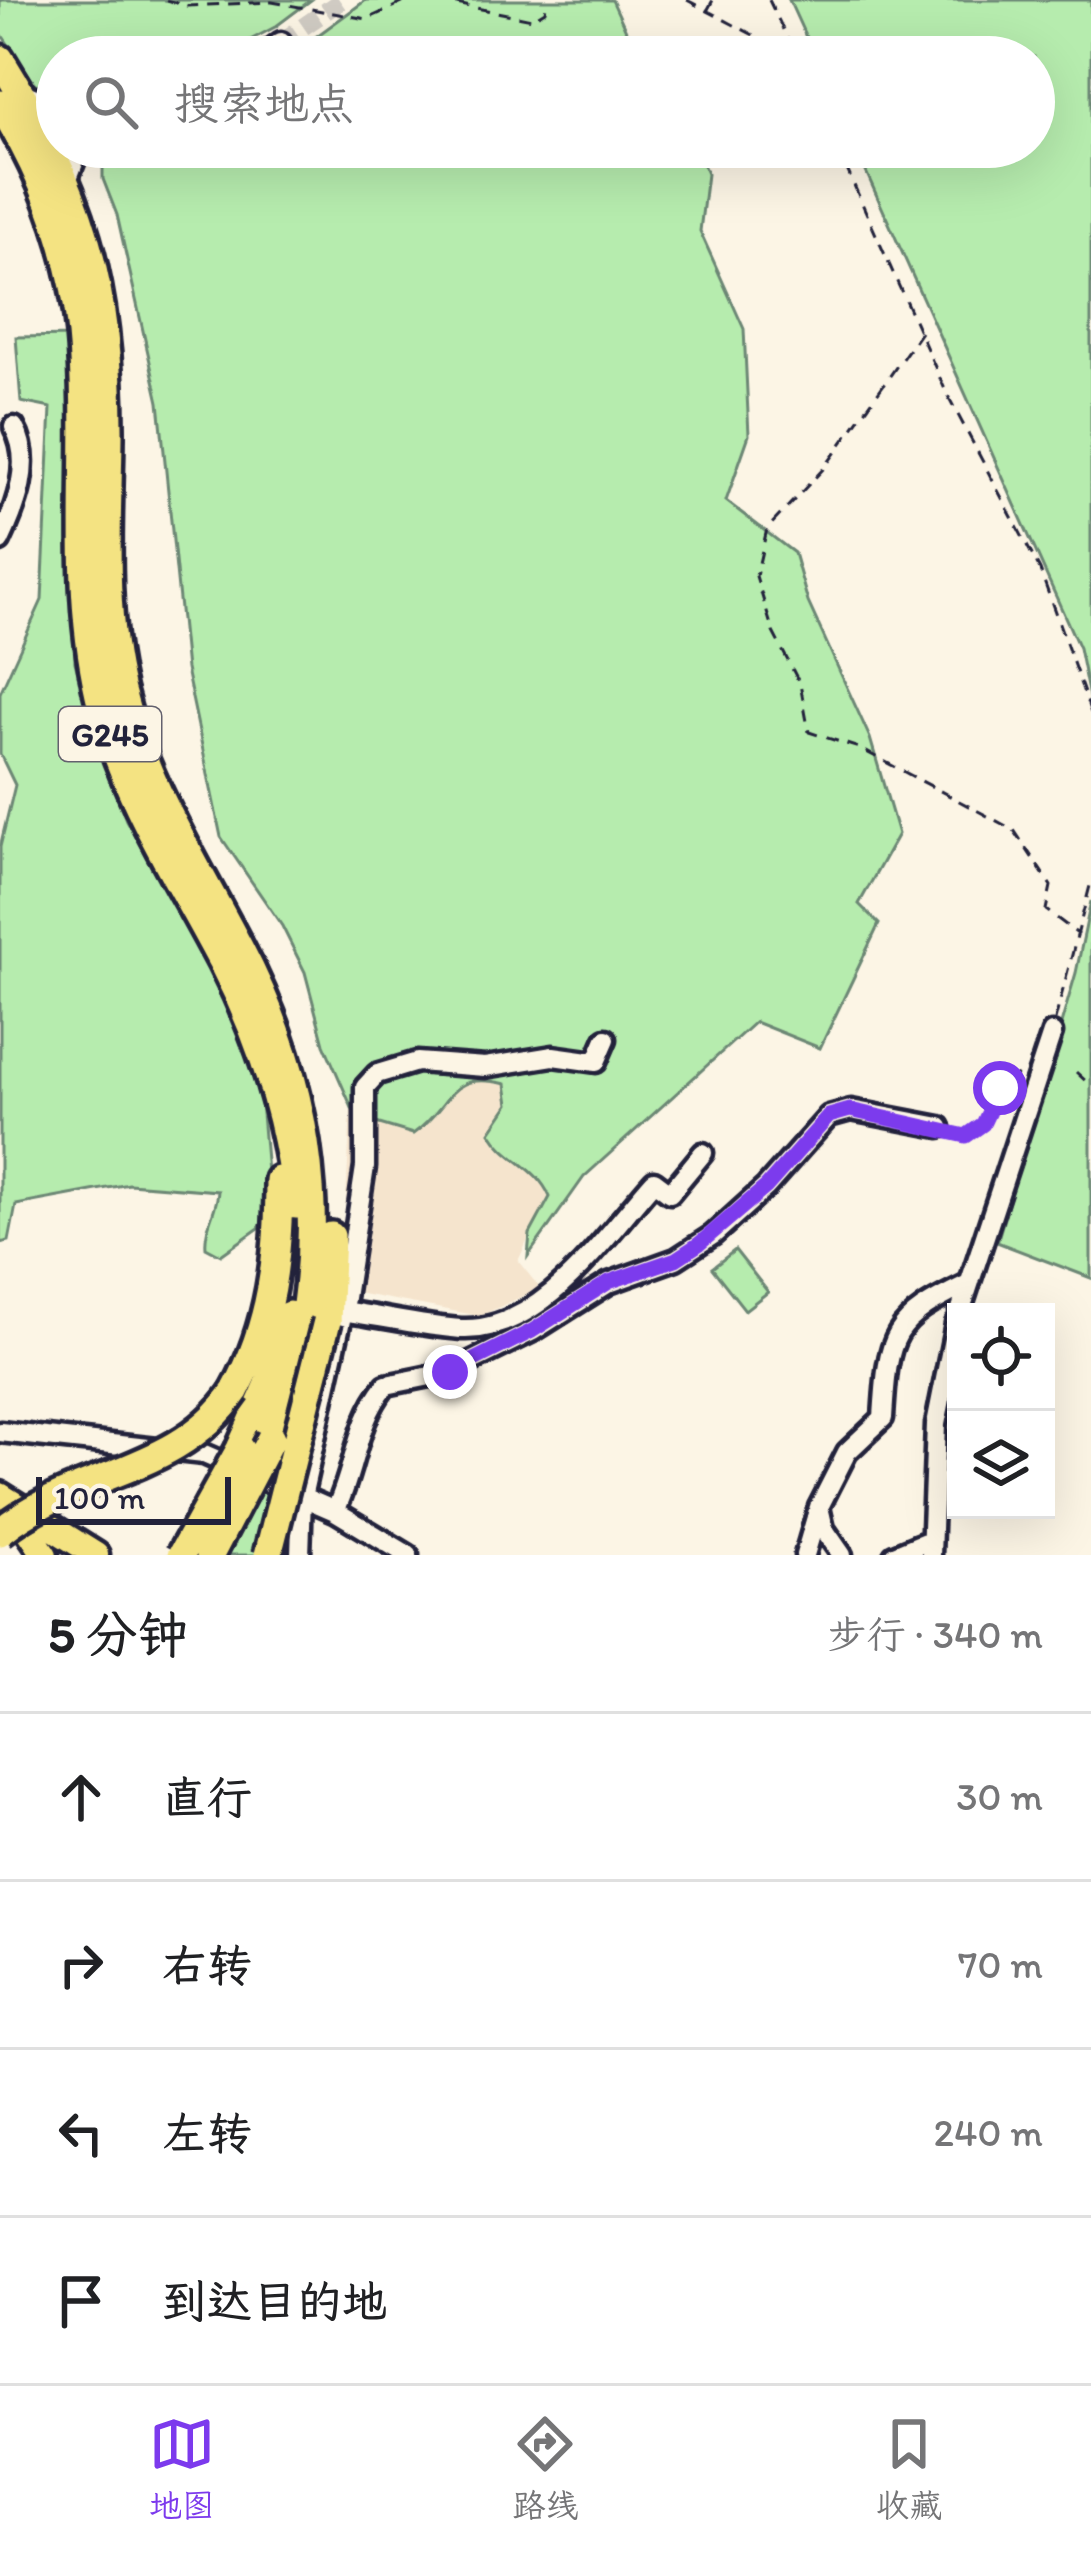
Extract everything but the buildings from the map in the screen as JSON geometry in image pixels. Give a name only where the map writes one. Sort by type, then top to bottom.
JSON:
[{"type":"highway","name":"G245","points":[[0,59],[36,166]]},
{"type":"highway","name":"G245","points":[[10,98],[36,134]]},
{"type":"highway","name":"G245","points":[[37,168],[74,283],[84,392],[84,606],[102,709],[134,800],[279,1065],[293,1175],[294,1281],[277,1362],[240,1449],[181,1555]]},
{"type":"highway","name":"G245","points":[[61,168],[68,178],[103,319],[107,578],[122,692],[172,822],[242,951],[311,1169],[314,1246],[298,1358],[272,1438],[210,1555]]},
{"type":"highway","points":[[268,1555],[333,1314],[327,1190],[315,1126],[279,1065]]},
{"type":"highway","points":[[0,1532],[39,1505],[173,1449],[204,1426],[235,1391],[259,1340],[278,1246],[279,1065]]},
{"type":"main road","points":[[0,1498],[27,1524],[45,1555]]},
{"type":"main road","points":[[0,1498],[96,1555]]},
{"type":"street","points":[[68,178],[72,168]]},
{"type":"street","points":[[0,541],[19,496],[22,441],[14,427]]},
{"type":"street","points":[[963,1303],[1052,1033]]},
{"type":"street","points":[[300,1555],[302,1497],[333,1314],[365,1167],[362,1095],[370,1078],[417,1063],[485,1067],[553,1056],[596,1062],[606,1039]]},
{"type":"street","points":[[335,1511],[352,1468],[356,1437],[386,1385],[450,1372],[538,1328],[609,1282],[676,1259],[713,1235],[829,1116],[850,1110],[940,1127]]},
{"type":"street","points":[[333,1314],[474,1328],[528,1309],[564,1281],[654,1181],[670,1193],[703,1153]]},
{"type":"street","points":[[538,1328],[542,1312],[566,1288],[564,1281]]},
{"type":"street","points":[[805,1555],[819,1507],[847,1452],[884,1418],[887,1357],[914,1310],[968,1284]]},
{"type":"street","points":[[894,1555],[930,1547],[936,1424],[947,1369]]},
{"type":"street","points":[[0,1432],[204,1454],[335,1511],[408,1555]]},
{"type":"street","points":[[819,1507],[824,1528],[842,1555]]},
{"type":"path","points":[[166,0],[188,6],[272,2],[367,20],[409,0]]},
{"type":"path","points":[[436,0],[532,19],[544,11],[547,0]]},
{"type":"path","points":[[687,0],[753,36]]},
{"type":"path","points":[[706,12],[713,0]]},
{"type":"path","points":[[769,0],[785,36]]},
{"type":"path","points":[[847,168],[921,332],[1040,570],[1091,713]]},
{"type":"path","points":[[921,332],[825,466],[767,529],[756,576],[773,632],[800,684],[808,732],[859,748],[1014,830],[1051,886],[1046,910],[1079,935]]},
{"type":"path","points":[[1052,1033],[1091,882]]},
{"type":"path","points":[[940,1127],[966,1136],[983,1124],[1000,1088],[1031,1062],[1042,1064]]},
{"type":"path","points":[[1076,1072],[1091,1086]]},
{"type":"shaded area","points":[[479,985],[563,1192],[539,1216],[518,1261],[540,1288],[480,1316],[341,1290],[352,1090]]},
{"type":"green space","points":[[0,0],[311,0],[258,36],[36,36],[36,84],[0,32]]},
{"type":"green space","points":[[366,0],[612,0],[628,36],[317,36]]},
{"type":"green space","points":[[789,0],[1091,0],[1091,707],[1079,648],[864,168],[1055,168],[1055,36],[805,36]]},
{"type":"green space","points":[[103,168],[705,168],[707,174],[700,231],[744,329],[749,435],[726,501],[794,553],[808,602],[870,738],[898,834],[859,904],[879,924],[820,1048],[755,1022],[584,1177],[528,1256],[530,1234],[550,1197],[537,1177],[490,1132],[509,1104],[506,1084],[486,1081],[461,1086],[413,1134],[356,1117],[324,1044],[305,972],[282,926],[221,837],[186,669],[159,402],[117,215]]},
{"type":"green space","points":[[75,336],[70,543],[75,662],[96,744],[126,820],[238,1018],[259,1078],[270,1208],[259,1228],[221,1255],[206,1247],[218,1191],[129,1184],[16,1205],[9,1241],[0,1243],[0,847],[15,785],[0,754],[0,693],[42,600],[51,408],[21,402],[16,337]]},
{"type":"green space","points":[[1091,901],[1091,1278],[997,1242],[1076,973]]},
{"type":"green space","points":[[735,1250],[768,1292],[745,1310],[712,1268]]},
{"type":"green space","points":[[267,1480],[276,1484],[259,1555],[226,1555]]},
{"type":"tunnel","points":[[290,36],[342,0]]},
{"type":"route","points":[[450,1372],[532,1331],[609,1282],[676,1259],[713,1235],[766,1187],[829,1116],[850,1110],[966,1136],[983,1124],[1000,1088]]}]
